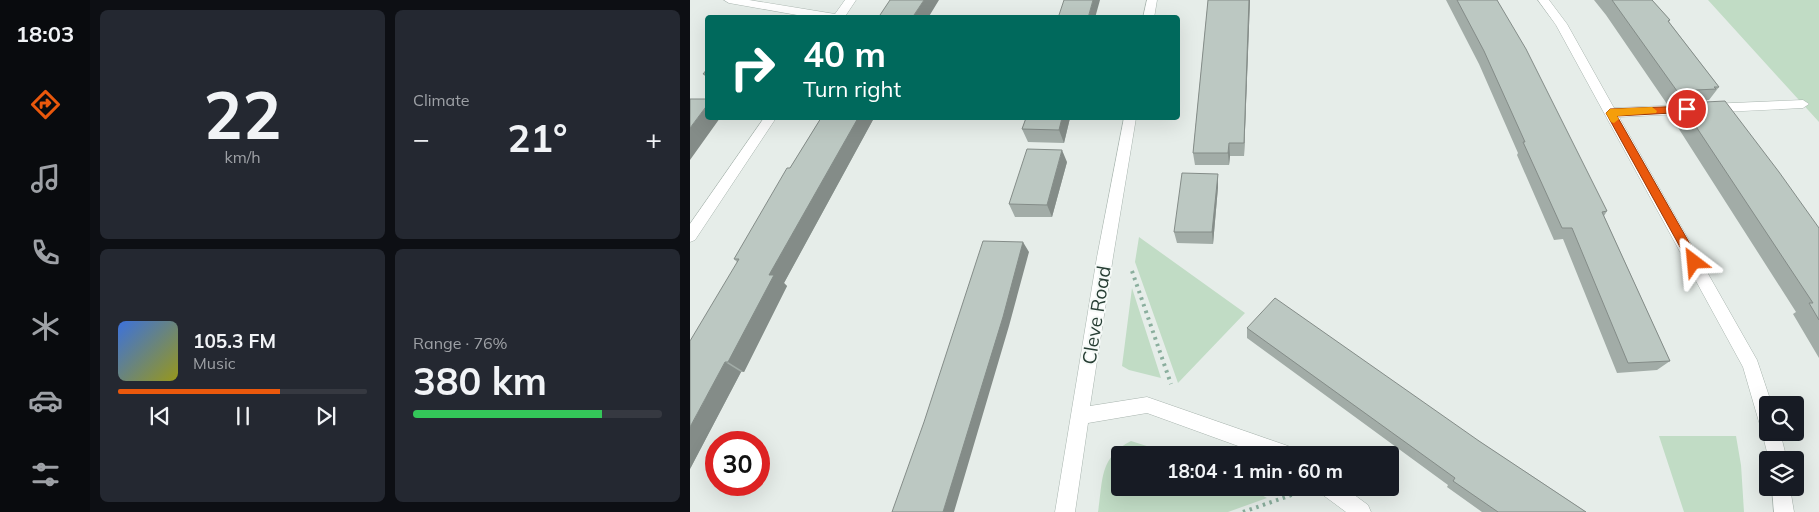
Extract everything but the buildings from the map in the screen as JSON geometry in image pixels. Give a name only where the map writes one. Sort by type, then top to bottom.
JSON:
[{"type":"street","points":[[729,0],[820,15]]},
{"type":"street","points":[[840,15],[851,0]]},
{"type":"street","points":[[1149,15],[1152,0]]},
{"type":"street","points":[[1543,0],[1561,24],[1751,365],[1760,396]]},
{"type":"street","points":[[1610,113],[1802,104]]},
{"type":"street","points":[[690,236],[769,120]]},
{"type":"street","name":"Cleve Road","points":[[1064,512],[1081,416],[1105,257],[1130,120]]},
{"type":"street","points":[[1081,416],[1147,405],[1263,446]]},
{"type":"street","points":[[1340,496],[1361,512]]},
{"type":"street","points":[[1782,496],[1784,512]]},
{"type":"path","points":[[1105,257],[1130,266],[1182,417]]},
{"type":"path","points":[[1243,512],[1288,496]]},
{"type":"green space","points":[[1708,0],[1819,0],[1819,122]]},
{"type":"green space","points":[[1139,237],[1245,313],[1178,383],[1135,262]]},
{"type":"green space","points":[[1132,288],[1161,378],[1129,370],[1122,366]]},
{"type":"green space","points":[[1659,436],[1736,436],[1741,465],[1744,512],[1684,512]]},
{"type":"green space","points":[[1131,441],[1147,446],[1123,446]]},
{"type":"green space","points":[[1111,457],[1111,496],[1263,496],[1267,498],[1228,512],[1098,512],[1102,480]]},
{"type":"slow traffic","points":[[1614,119],[1610,113],[1652,111]]},
{"type":"route","points":[[1687,109],[1610,113],[1694,262]]}]
